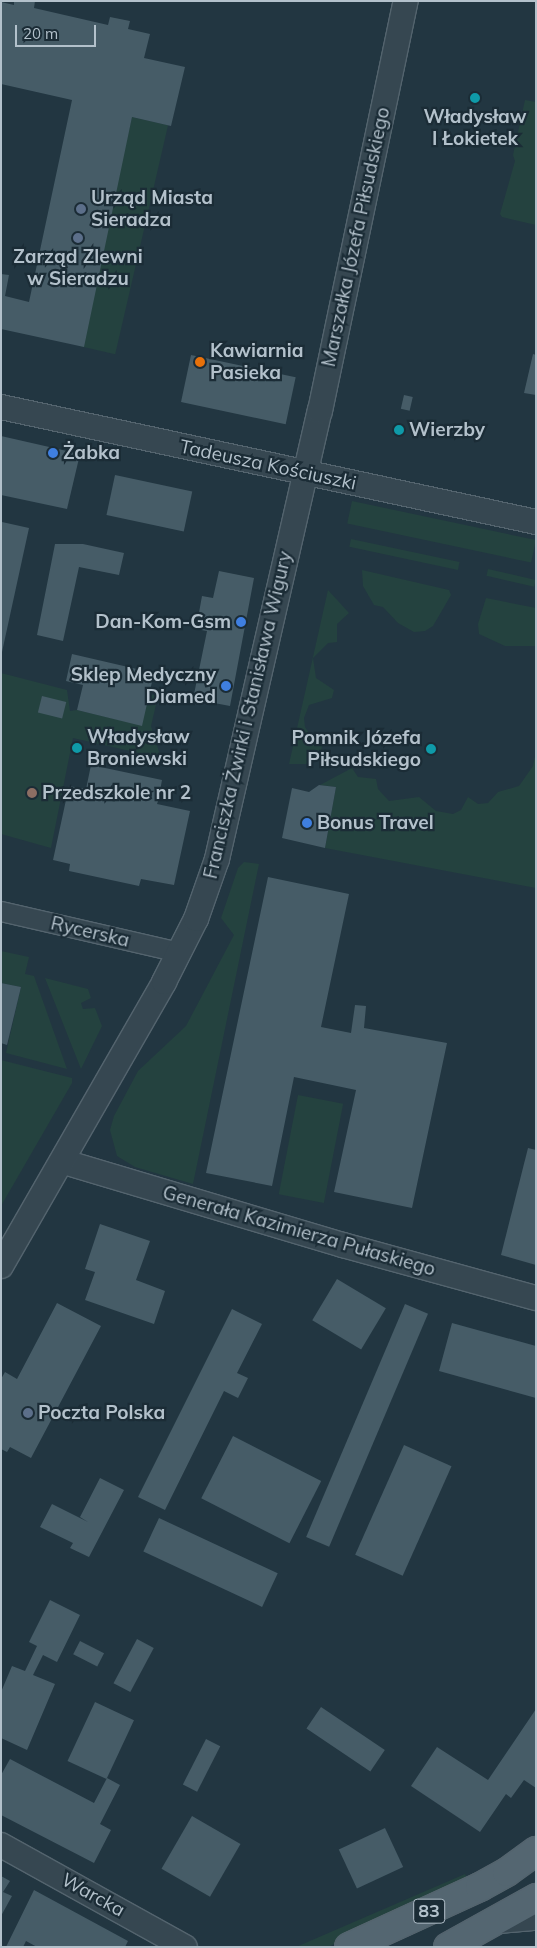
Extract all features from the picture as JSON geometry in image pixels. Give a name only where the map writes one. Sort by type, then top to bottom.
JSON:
[{"type":"main road","name":"83","points":[[349,1947],[508,1872],[536,1851]]},
{"type":"main road","name":"83","points":[[448,1947],[536,1898]]},
{"type":"street","name":"Marszałka Józefa Piłsudskiego","points":[[305,473],[406,1]]},
{"type":"street","name":"Tadeusza Kościuszki","points":[[1,407],[536,522]]},
{"type":"street","name":"Franciszka Żwirki i Stanisława Wigury","points":[[1,1266],[64,1162],[196,919],[217,859],[305,473]]},
{"type":"street","name":"Rycerska","points":[[1,911],[179,952]]},
{"type":"street","name":"Generała Kazimierza Pułaskiego","points":[[64,1162],[343,1245],[536,1298]]},
{"type":"street","name":"Warcka","points":[[1,1845],[185,1947]]},
{"type":"street","points":[[508,1872],[521,1869],[536,1871]]},
{"type":"street","points":[[497,1921],[524,1916],[536,1918]]},
{"type":"green space","points":[[525,100],[536,102],[536,225],[502,217],[500,214],[515,161],[513,155]]},
{"type":"green space","points":[[132,117],[168,125],[115,354],[79,346]]},
{"type":"green space","points":[[352,501],[536,540],[531,563],[347,523]]},
{"type":"green space","points":[[351,539],[460,562],[458,570],[349,547]]},
{"type":"green space","points":[[488,569],[536,580],[534,587],[486,576]]},
{"type":"green space","points":[[362,570],[449,590],[451,595],[433,626],[425,631],[414,632],[398,623],[383,607],[374,605],[363,586]]},
{"type":"green space","points":[[328,590],[349,613],[337,624],[337,642],[328,643],[313,658],[316,678],[334,690],[332,698],[309,705],[304,718],[305,727],[309,733],[324,736],[320,756],[306,764],[289,764]]},
{"type":"green space","points":[[486,598],[536,608],[536,646],[505,646],[479,634],[478,624]]},
{"type":"green space","name":"Przedszkole nr 2","points":[[1,673],[67,690],[70,711],[77,710],[141,725],[149,694],[158,696],[151,726],[161,758],[73,738],[51,848],[1,834]]},
{"type":"green space","points":[[536,751],[536,888],[325,848],[336,787],[320,785],[352,768],[358,777],[376,779],[378,789],[389,801],[419,797],[436,811],[453,814],[461,810],[468,797],[478,804],[488,803],[498,792],[519,786],[533,766]]},
{"type":"green space","points":[[244,862],[259,864],[193,1184],[135,1167],[117,1156],[110,1130],[114,1116],[138,1071],[186,1026],[234,935],[221,918],[238,868]]},
{"type":"green space","points":[[1,951],[29,957],[25,974],[34,976],[67,1069],[6,1053],[21,987],[1,983]]},
{"type":"green space","points":[[45,978],[88,989],[91,998],[81,1003],[83,1009],[95,1008],[102,1026],[81,1069]]},
{"type":"green space","points":[[1,1060],[72,1078],[72,1083],[1,1206]]},
{"type":"green space","points":[[298,1095],[343,1104],[324,1203],[279,1194]]},
{"type":"green space","points":[[465,1874],[469,1882],[328,1947],[296,1947]]},
{"type":"building","name":"Urząd Miasta Sieradza","points":[[14,1],[35,1],[34,8],[108,25],[110,17],[130,21],[128,29],[150,34],[144,58],[185,67],[171,126],[132,117],[84,347],[1,329],[1,274],[9,275],[5,296],[29,302],[72,100],[1,84],[1,2],[14,5]]},
{"type":"building","points":[[533,354],[536,355],[536,395],[524,393]]},
{"type":"building","points":[[191,355],[296,377],[286,424],[181,402]]},
{"type":"building","points":[[404,395],[413,397],[410,411],[401,409]]},
{"type":"building","points":[[1,436],[80,454],[67,509],[1,495]]},
{"type":"building","points":[[115,475],[192,491],[184,532],[106,515]]},
{"type":"building","points":[[2,522],[29,528],[2,652],[1,527]]},
{"type":"building","points":[[55,544],[83,544],[124,553],[119,575],[79,567],[63,641],[37,635]]},
{"type":"building","points":[[219,571],[254,578],[230,706],[193,699],[207,631],[196,629],[202,596],[213,598]]},
{"type":"building","points":[[72,654],[154,673],[142,726],[77,710],[83,685],[66,681]]},
{"type":"building","points":[[42,696],[66,702],[62,719],[38,712]]},
{"type":"building","points":[[91,765],[162,780],[160,791],[166,792],[165,799],[159,798],[157,804],[190,811],[174,885],[141,879],[139,886],[69,871],[70,864],[53,860],[69,786],[86,789]]},
{"type":"building","name":"Bonus Travel","points":[[319,785],[336,787],[325,848],[282,838],[292,788],[309,792]]},
{"type":"building","points":[[268,877],[349,894],[321,1027],[351,1033],[355,1005],[366,1006],[364,1028],[447,1043],[412,1208],[334,1192],[356,1090],[294,1077],[272,1186],[206,1173]]},
{"type":"building","points":[[1,983],[21,987],[7,1045],[1,1043]]},
{"type":"building","points":[[528,1148],[536,1150],[536,1265],[501,1255]]},
{"type":"building","points":[[100,1224],[150,1241],[136,1280],[165,1291],[154,1324],[85,1300],[95,1272],[85,1269]]},
{"type":"building","points":[[337,1279],[386,1308],[361,1350],[312,1320]]},
{"type":"building","name":"Poczta Polska","points":[[57,1303],[101,1326],[31,1458],[10,1447],[7,1452],[1,1449],[1,1379],[5,1372],[17,1379]]},
{"type":"building","points":[[405,1304],[428,1314],[329,1547],[306,1537]]},
{"type":"building","points":[[232,1309],[262,1324],[237,1373],[248,1378],[238,1398],[224,1391],[165,1510],[138,1497]]},
{"type":"building","points":[[452,1323],[536,1346],[536,1398],[439,1371]]},
{"type":"building","points":[[233,1436],[321,1481],[289,1543],[201,1498]]},
{"type":"building","points":[[404,1445],[452,1466],[403,1576],[355,1555]]},
{"type":"building","points":[[100,1478],[124,1490],[89,1557],[70,1548],[73,1543],[40,1527],[52,1504],[88,1522],[80,1517]]},
{"type":"building","points":[[159,1518],[278,1573],[262,1607],[143,1552]]},
{"type":"building","points":[[50,1600],[80,1615],[57,1662],[43,1655],[33,1675],[55,1684],[27,1750],[1,1738],[1,1692],[12,1666],[25,1671],[37,1646],[29,1642]]},
{"type":"building","points":[[137,1639],[154,1648],[130,1692],[114,1683]]},
{"type":"building","points":[[80,1641],[104,1653],[97,1667],[73,1654]]},
{"type":"building","points":[[95,1702],[134,1720],[107,1779],[68,1761]]},
{"type":"building","points":[[321,1707],[385,1750],[370,1772],[306,1729]]},
{"type":"building","points":[[536,1709],[536,1788],[524,1780],[511,1798],[506,1794],[480,1832],[411,1786],[437,1747],[488,1780]]},
{"type":"building","points":[[206,1739],[220,1746],[197,1792],[183,1784]]},
{"type":"building","points":[[10,1759],[94,1803],[107,1778],[120,1785],[100,1824],[111,1830],[94,1863],[1,1815],[1,1775]]},
{"type":"building","points":[[192,1816],[240,1844],[210,1897],[162,1869]]},
{"type":"building","points":[[385,1828],[403,1867],[357,1889],[339,1850]]},
{"type":"building","points":[[1,1876],[10,1881],[3,1892],[12,1896],[1,1916]]},
{"type":"building","points":[[34,1890],[128,1941],[125,1947],[37,1947],[26,1941],[23,1947],[6,1947]]},
{"type":"place","name":"Władysław I Łokietek","points":[[475,98]]},
{"type":"place","name":"Urząd Miasta Sieradza","points":[[81,209]]},
{"type":"place","name":"Zarząd Zlewni w Sieradzu","points":[[78,238]]},
{"type":"place","name":"Kawiarnia Pasieka","points":[[200,362]]},
{"type":"place","name":"Wierzby","points":[[399,430]]},
{"type":"place","name":"Żabka","points":[[53,453]]},
{"type":"place","name":"Dan-Kom-Gsm","points":[[241,622]]},
{"type":"place","name":"Sklep Medyczny Diamed","points":[[226,686]]},
{"type":"place","name":"Władysław Broniewski","points":[[77,748]]},
{"type":"place","name":"Pomnik Józefa Piłsudskiego","points":[[431,749]]},
{"type":"place","name":"Przedszkole nr 2","points":[[32,793]]},
{"type":"place","name":"Bonus Travel","points":[[307,823]]},
{"type":"place","name":"Poczta Polska","points":[[28,1413]]}]
